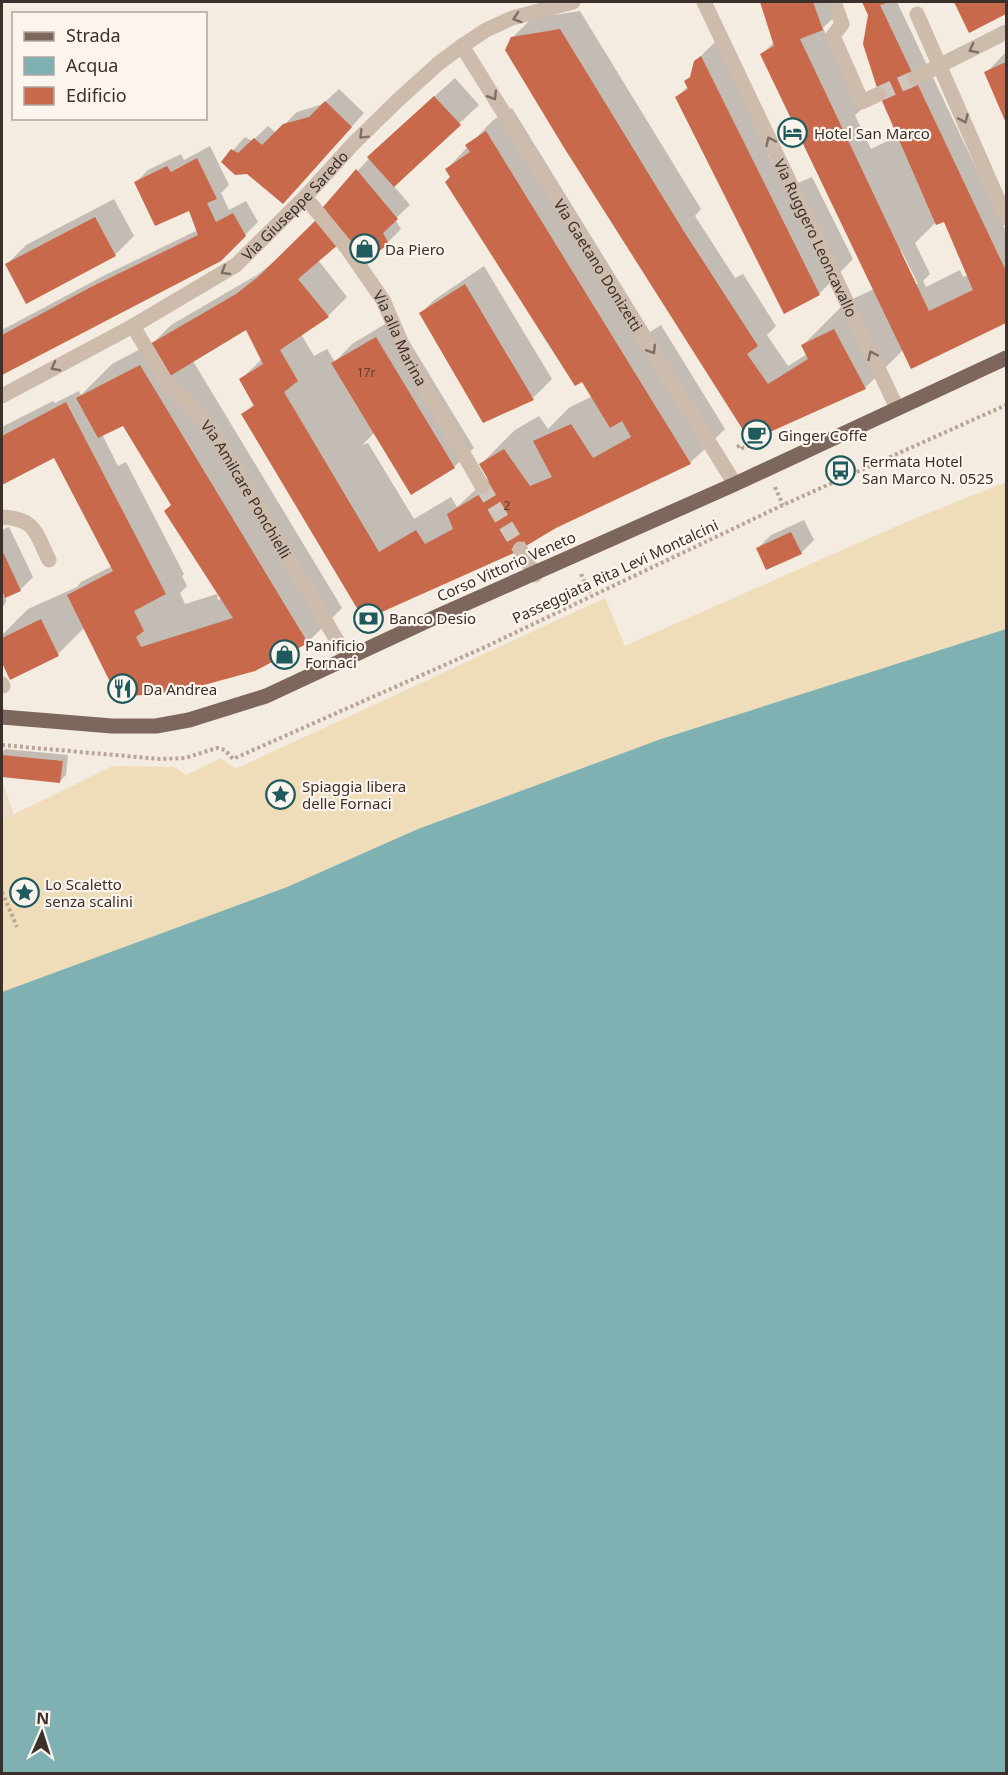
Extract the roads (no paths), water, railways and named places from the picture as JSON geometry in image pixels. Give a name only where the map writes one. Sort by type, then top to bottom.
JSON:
[{"type":"main road","name":"Corso Vittorio Veneto","points":[[2,717],[112,726],[156,726],[189,720],[266,696],[440,615],[535,575],[735,484],[1006,358]]},
{"type":"street","name":"Via Giuseppe Saredo","points":[[2,396],[133,326],[236,265],[398,100],[439,63],[462,46],[486,30],[512,18],[573,2]]},
{"type":"street","name":"Via Ruggero Leoncavallo","points":[[704,2],[897,408]]},
{"type":"street","points":[[834,2],[842,24],[833,36],[862,102],[879,94]]},
{"type":"street","points":[[917,14],[1006,218]]},
{"type":"street","points":[[915,78],[1006,32]]},
{"type":"street","name":"Via Gaetano Donizetti","points":[[462,46],[735,484]]},
{"type":"street","name":"Via alla Marina","points":[[305,197],[347,248],[383,300],[408,357],[482,486]]},
{"type":"street","name":"Via Amilcare Ponchielli","points":[[133,326],[168,385],[187,400],[217,438],[348,659]]},
{"type":"street","points":[[2,517],[20,519],[30,523],[49,560]]},
{"type":"street","points":[[520,549],[535,575]]},
{"type":"water","points":[[1006,629],[1006,1773],[2,1773],[2,992],[287,887],[418,829],[661,739]]},
{"type":"tunnel","points":[[879,94],[915,78]]},
{"type":"tunnel","points":[[482,486],[520,549]]},
{"type":"place","name":"Hotel San Marco","points":[[793,133]]},
{"type":"place","name":"Da Piero","points":[[364,249]]},
{"type":"place","name":"Ginger Coffe","points":[[757,435]]},
{"type":"place","name":"Fermata Hotel San Marco N. 0525","points":[[841,470]]},
{"type":"place","name":"Banco Desio","points":[[368,618]]},
{"type":"place","name":"Panificio Fornaci","points":[[284,654]]},
{"type":"place","name":"Da Andrea","points":[[122,689]]},
{"type":"place","name":"Spiaggia libera delle Fornaci","points":[[281,795]]},
{"type":"place","name":"Lo Scaletto senza scalini","points":[[24,893]]}]
